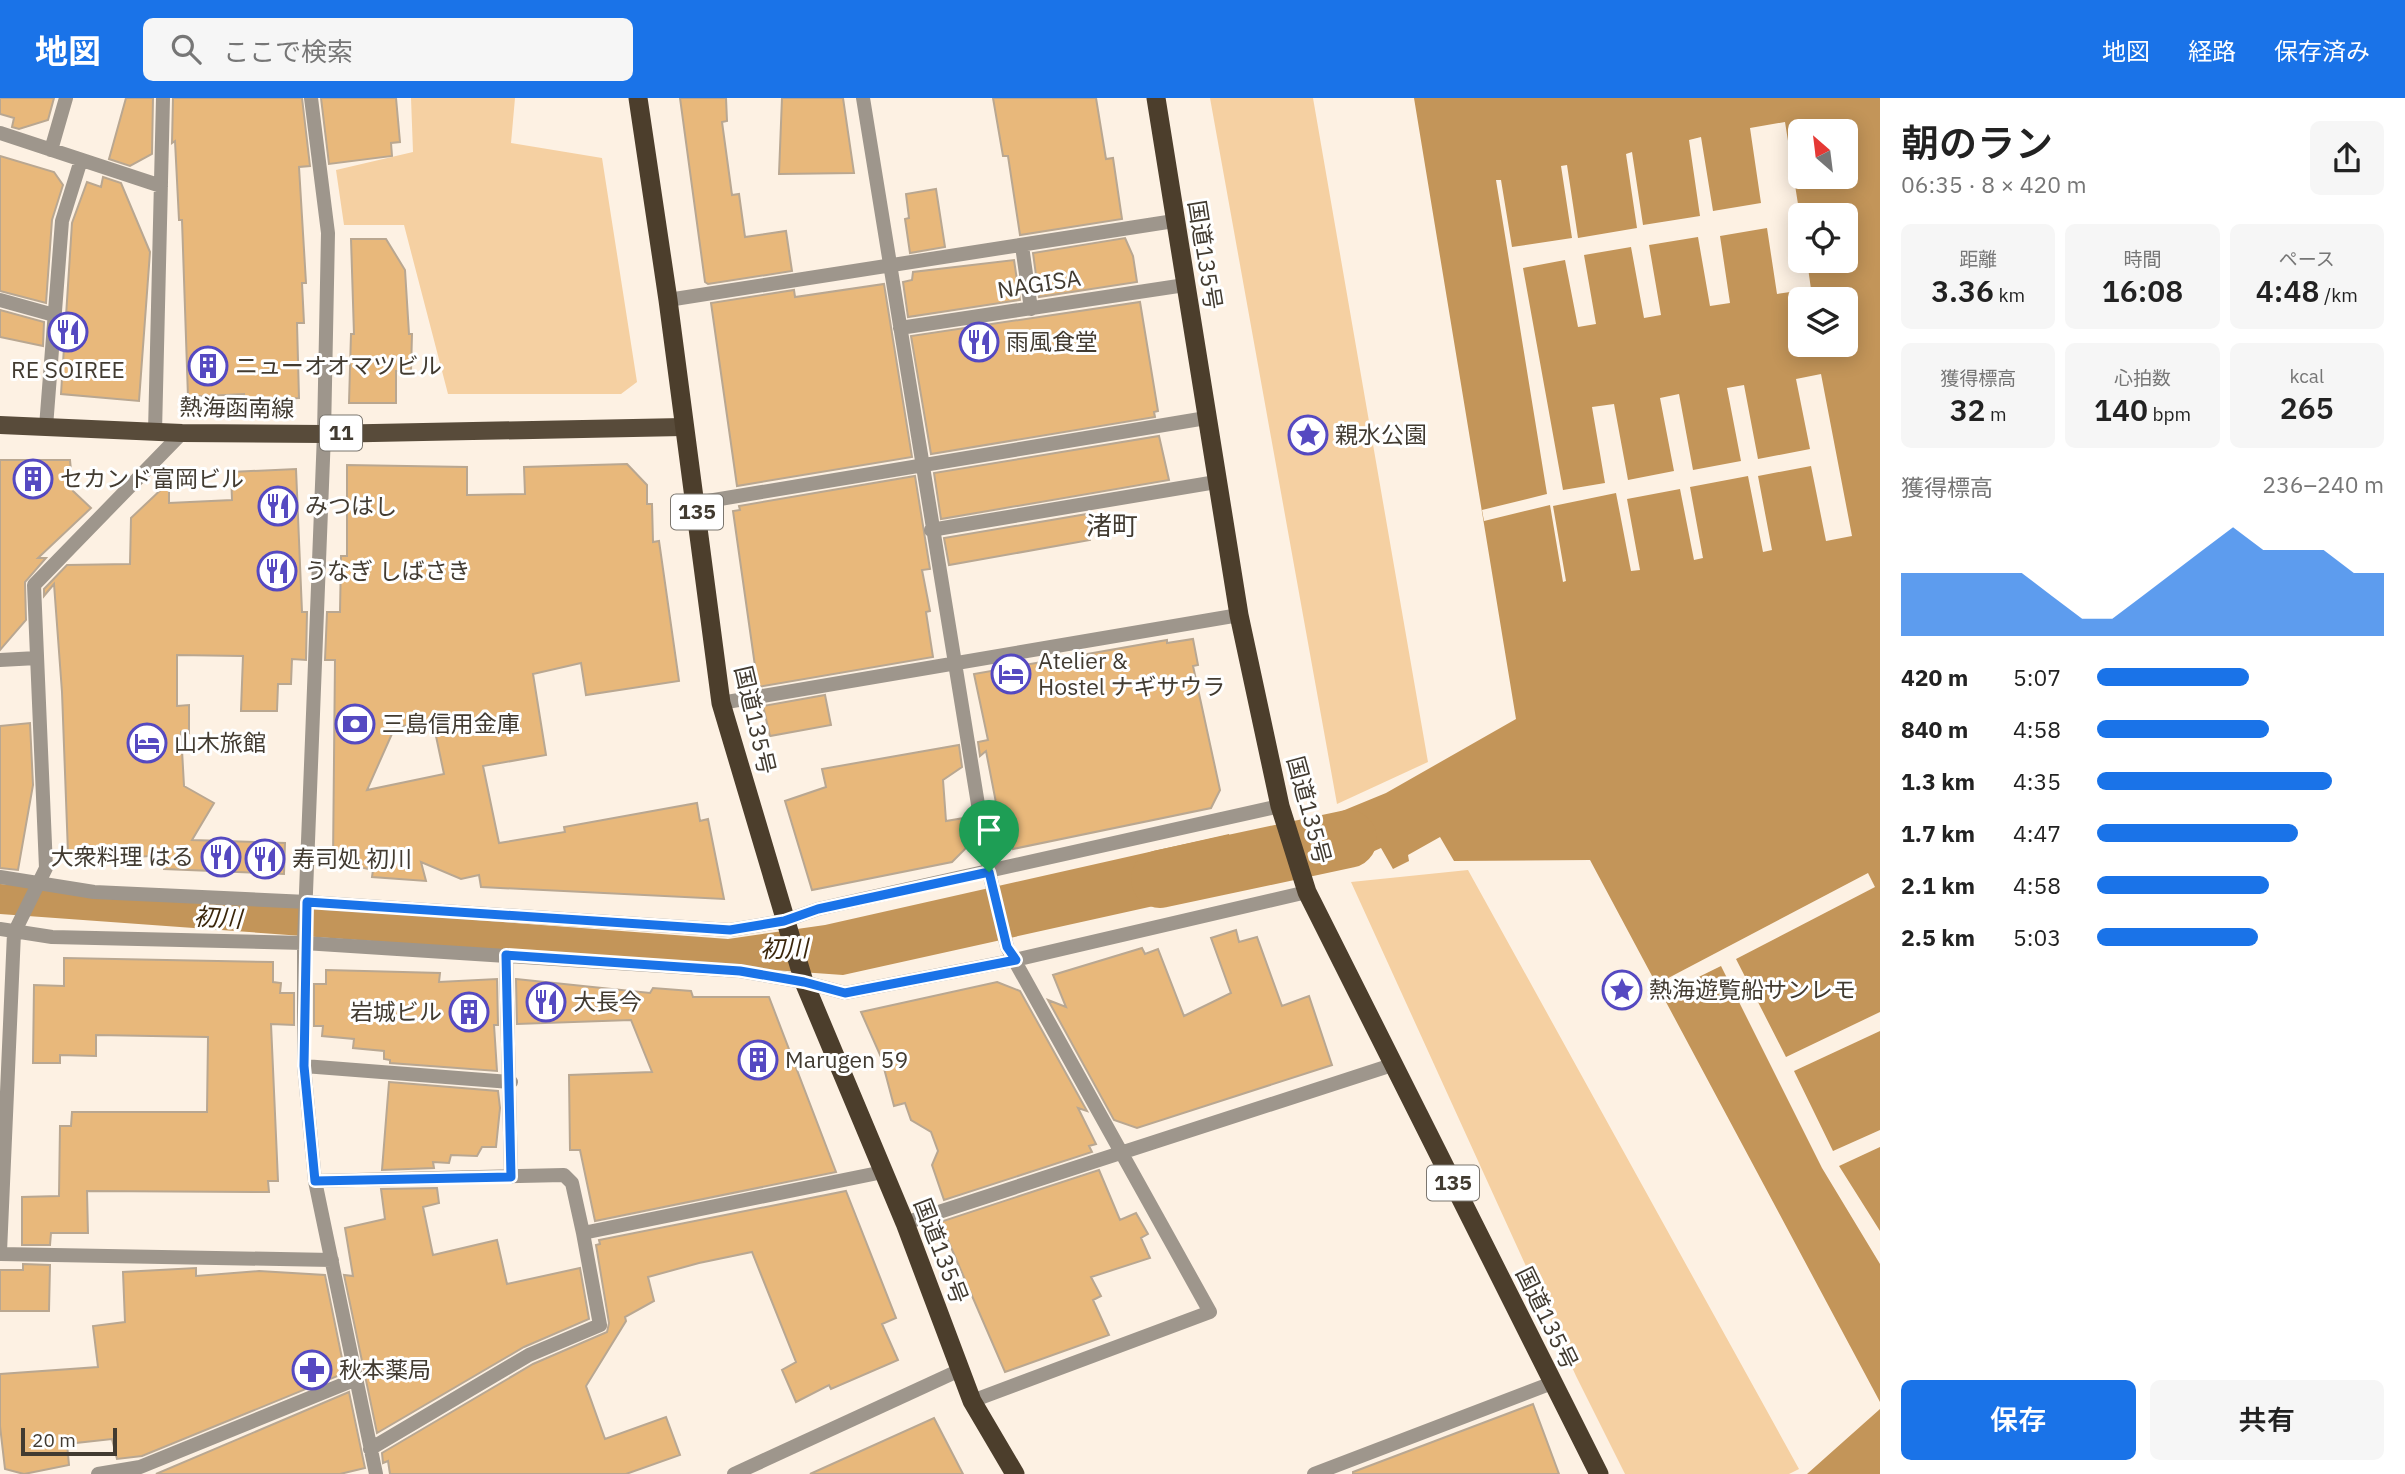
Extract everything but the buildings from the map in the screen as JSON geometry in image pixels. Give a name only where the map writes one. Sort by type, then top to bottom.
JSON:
[{"type":"highway","name":"国道135号","points":[[638,98],[696,503],[721,703],[804,982],[905,1223],[972,1401],[1015,1474]]},
{"type":"highway","name":"国道135号","points":[[1156,98],[1239,615],[1280,806],[1307,891],[1599,1474]]},
{"type":"main road","name":"熱海函南線","points":[[0,425],[182,433],[324,434],[683,427]]},
{"type":"street","points":[[51,150],[66,98]]},
{"type":"street","points":[[155,432],[163,98]]},
{"type":"street","points":[[311,98],[328,233],[324,434],[304,943],[304,1066],[315,1181],[354,1380],[376,1474]]},
{"type":"street","points":[[863,98],[931,530],[989,872],[1007,947],[1210,1312],[972,1401]]},
{"type":"street","points":[[0,133],[161,186]]},
{"type":"street","points":[[46,427],[62,221],[81,160]]},
{"type":"street","points":[[668,300],[1174,221]]},
{"type":"street","points":[[1022,246],[1031,309]]},
{"type":"street","name":"NAGISA","points":[[900,328],[1185,285]]},
{"type":"street","points":[[0,300],[54,315]]},
{"type":"street","points":[[696,503],[1206,418]]},
{"type":"street","points":[[182,433],[34,585],[46,868],[40,884],[7,931],[0,1253],[332,1260]]},
{"type":"street","points":[[931,530],[1216,482]]},
{"type":"street","points":[[721,703],[1239,615]]},
{"type":"street","points":[[0,660],[37,658]]},
{"type":"street","points":[[0,877],[93,892],[307,902],[730,930],[784,921],[818,909],[1280,806]]},
{"type":"street","points":[[7,931],[52,937],[304,943],[740,971],[804,982],[845,993],[1016,960],[1307,891]]},
{"type":"street","points":[[506,955],[511,1082],[511,1177]]},
{"type":"street","points":[[905,1223],[1395,1064]]},
{"type":"street","points":[[304,1066],[511,1082]]},
{"type":"street","points":[[583,1233],[883,1172]]},
{"type":"street","points":[[315,1181],[564,1175],[572,1183],[583,1233],[600,1325],[529,1355],[370,1449]]},
{"type":"street","points":[[734,1474],[960,1370]]},
{"type":"street","points":[[98,1474],[140,1467],[354,1380]]},
{"type":"street","points":[[1314,1474],[1552,1383]]},
{"type":"shaded area","points":[[411,98],[515,98],[511,143],[602,158],[637,382],[621,394],[448,394],[404,225],[344,225],[336,170],[413,152]]},
{"type":"shaded area","points":[[1210,98],[1313,98],[1428,762],[1337,804]]},
{"type":"shaded area","points":[[1468,870],[1799,1469],[1789,1474],[1625,1474],[1576,1376],[1351,882]]},
{"type":"water","points":[[1414,98],[1880,98],[1880,1402],[1590,860],[1454,861],[1440,837],[1408,855],[1409,861],[1393,869],[1381,848],[1345,864],[1330,816],[1386,793],[1516,719]]},
{"type":"water","points":[[1229,834],[1244,886],[843,975],[0,914],[0,884],[728,939],[825,925]]},
{"type":"water","points":[[1880,1409],[1880,1474],[1807,1474]]},
{"type":"pier","points":[[1785,122],[1788,141],[1788,189],[1796,189],[1798,203],[1788,203],[1788,273],[1809,273],[1811,287],[1788,287],[1788,292],[1777,294],[1767,228],[1720,236],[1730,303],[1710,306],[1698,237],[1649,245],[1661,315],[1644,318],[1631,247],[1584,255],[1596,324],[1578,327],[1565,260],[1523,268],[1563,490],[1605,483],[1592,407],[1614,404],[1628,480],[1674,471],[1660,398],[1679,394],[1693,470],[1741,461],[1727,388],[1744,385],[1758,459],[1810,449],[1796,379],[1821,374],[1852,536],[1826,541],[1811,466],[1758,476],[1772,550],[1763,552],[1748,476],[1690,487],[1703,558],[1694,560],[1680,489],[1627,499],[1640,570],[1631,571],[1616,493],[1553,506],[1566,581],[1563,582],[1550,505],[1484,521],[1482,510],[1547,494],[1496,180],[1501,180],[1512,247],[1572,238],[1561,166],[1567,165],[1578,238],[1637,228],[1626,154],[1632,152],[1643,225],[1700,216],[1689,140],[1701,137],[1713,211],[1761,203],[1750,128]]},
{"type":"pier","points":[[1868,873],[1875,887],[1736,959],[1786,1057],[1880,1012],[1880,1031],[1794,1071],[1833,1151],[1880,1130],[1880,1147],[1839,1166],[1880,1231],[1880,1264],[1822,1168],[1721,966],[1658,997],[1655,985]]},
{"type":"waterway","name":"初川","points":[[1160,879],[1348,839]]},
{"type":"place","name":"RE SOIREE","points":[[68,332]]},
{"type":"place","name":"雨風食堂","points":[[979,342]]},
{"type":"place","name":"ニューオオマツビル","points":[[208,366]]},
{"type":"place","name":"親水公園","points":[[1308,435]]},
{"type":"place","name":"セカンド富岡ビル","points":[[33,479]]},
{"type":"place","name":"みつはし","points":[[278,506]]},
{"type":"place","name":"うなぎ しばさき","points":[[277,571]]},
{"type":"place","name":"Atelier & Hostel ナギサウラ","points":[[1011,674]]},
{"type":"place","name":"三島信用金庫","points":[[355,724]]},
{"type":"place","name":"山木旅館","points":[[147,743]]},
{"type":"place","name":"大衆料理 はる","points":[[221,857]]},
{"type":"place","name":"寿司処 初川","points":[[265,859]]},
{"type":"place","name":"熱海遊覧船サンレモ","points":[[1622,990]]},
{"type":"place","name":"大長今","points":[[546,1002]]},
{"type":"place","name":"岩城ビル","points":[[469,1012]]},
{"type":"place","name":"Marugen 59","points":[[758,1060]]},
{"type":"place","name":"秋本薬局","points":[[312,1370]]},
{"type":"district","name":"渚町","points":[[1112,526]]},
{"type":"route","points":[[989,872],[1007,947],[1016,960],[845,993],[804,982],[740,971],[506,955],[511,1082],[511,1177],[315,1181],[304,1066],[304,943],[307,902],[730,930],[784,921],[818,909],[989,872]]}]
